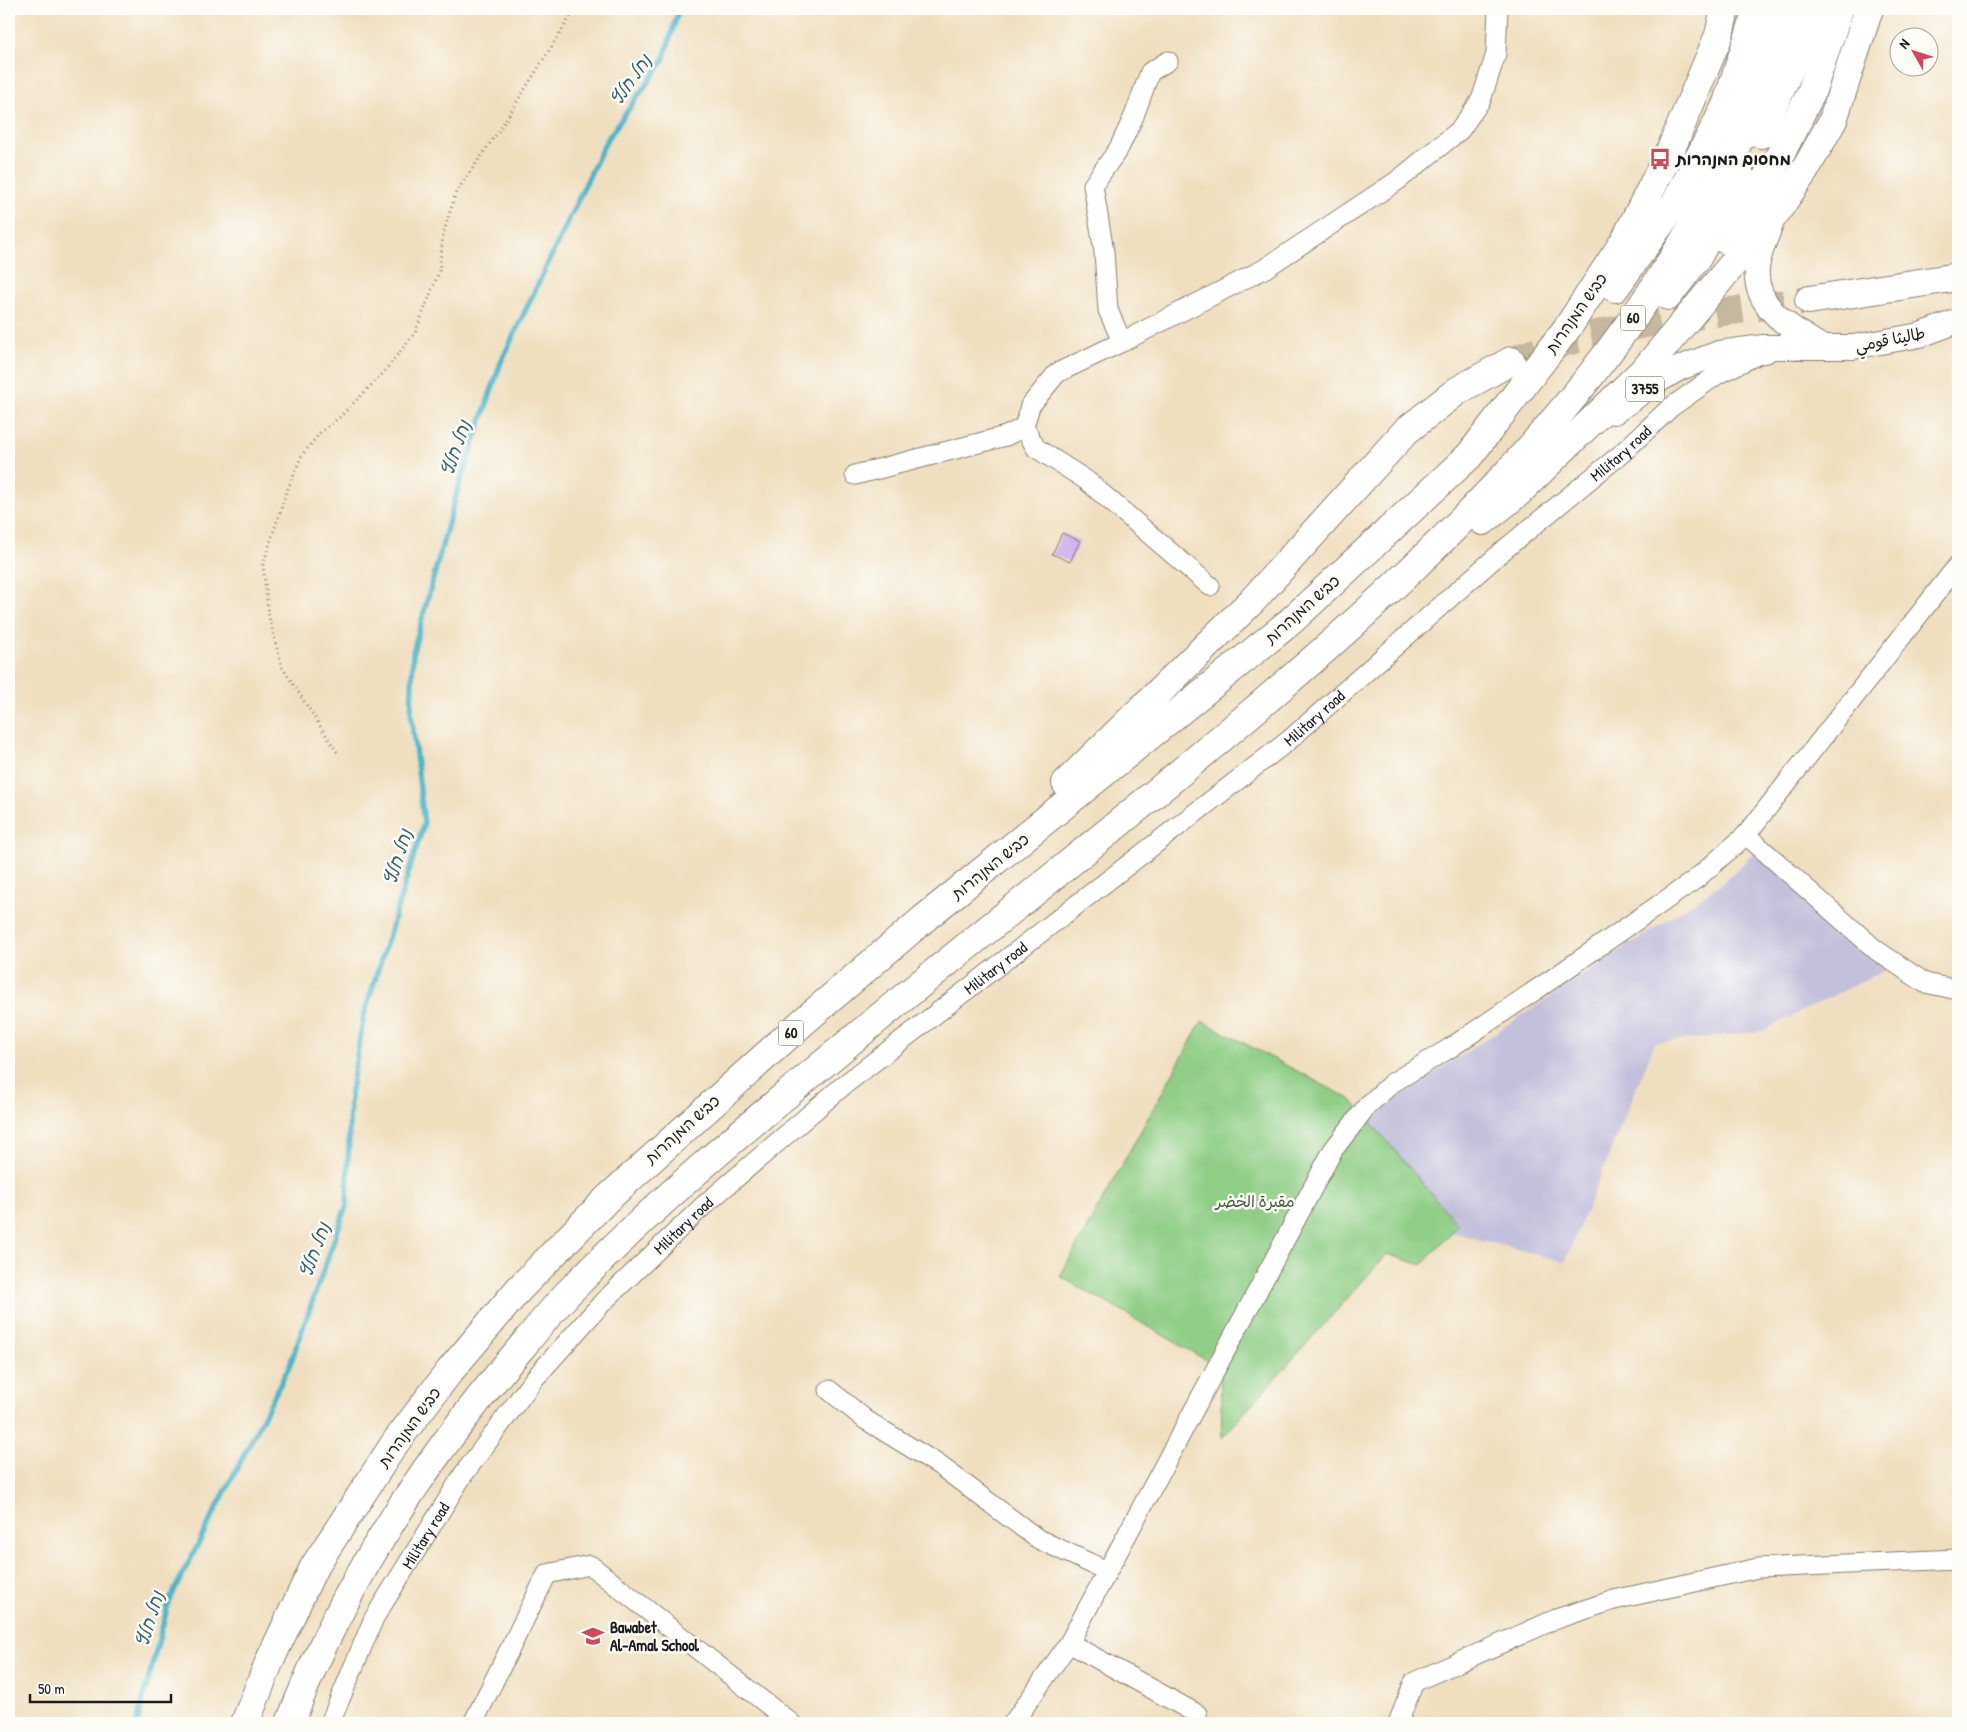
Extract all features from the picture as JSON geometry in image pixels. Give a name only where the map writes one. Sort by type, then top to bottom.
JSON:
[{"type":"highway","name":"כביש המנהרות","points":[[245,1723],[270,1660],[314,1567],[396,1443],[449,1372],[519,1288],[607,1199],[695,1117],[926,917],[1292,621],[1469,456],[1568,327],[1625,240],[1671,148],[1719,35],[1725,9]]},
{"type":"highway","name":"60","points":[[1469,456],[1552,366],[1589,321],[1676,202],[1726,106],[1758,9]]},
{"type":"highway","name":"60","points":[[290,1723],[309,1673],[363,1571],[426,1468],[490,1384],[570,1291],[646,1218],[751,1124],[1258,708],[1405,578],[1472,513],[1530,451],[1604,359],[1668,267],[1715,187],[1756,101],[1784,9]]},
{"type":"highway","name":"60","points":[[1493,513],[1615,365],[1697,258],[1733,194],[1764,129],[1812,9]]},
{"type":"highway","name":"60","points":[[1519,492],[1664,331],[1730,235],[1776,163],[1811,92],[1839,9]]},
{"type":"highway","name":"60","points":[[1405,578],[1519,492],[1648,366],[1777,211],[1805,170],[1833,120],[1869,9]]},
{"type":"highway","points":[[1809,300],[1958,277]]},
{"type":"highway","points":[[926,917],[1252,602],[1406,431],[1457,391],[1511,361]]},
{"type":"main road","points":[[1777,211],[1758,264],[1757,279],[1762,296],[1777,318],[1810,346]]},
{"type":"main road","name":"طاليثا قومي","points":[[1810,346],[1853,347],[1886,342],[1920,336],[1958,322]]},
{"type":"main road","name":"3755","points":[[1519,492],[1609,416],[1656,382],[1680,368],[1719,353],[1763,347],[1810,346]]},
{"type":"street","points":[[1210,586],[1086,480],[1036,448],[1024,427],[1030,406],[1057,373],[1264,269],[1397,181],[1453,136],[1460,130],[1481,100],[1496,54],[1498,9]]},
{"type":"street","points":[[1122,342],[1108,310],[1104,252],[1093,185],[1119,148],[1134,116],[1150,72],[1168,61]]},
{"type":"street","name":"Military road","points":[[330,1723],[374,1618],[463,1476],[534,1379],[597,1309],[702,1208],[844,1085],[1288,741],[1506,549],[1620,454],[1670,408],[1718,374],[1759,354],[1810,346]]},
{"type":"street","points":[[855,475],[1006,436],[1024,427]]},
{"type":"street","points":[[1013,1723],[1070,1643],[1333,1150],[1367,1106],[1392,1083],[1450,1048],[1696,879],[1746,835],[1958,564]]},
{"type":"street","points":[[1746,835],[1876,950],[1925,983],[1958,990]]},
{"type":"street","points":[[829,1390],[866,1420],[939,1465],[1038,1539],[1107,1572]]},
{"type":"street","points":[[1398,1723],[1414,1682],[1556,1619],[1614,1600],[1758,1568],[1958,1559]]},
{"type":"street","points":[[473,1723],[547,1574],[590,1564],[791,1723]]},
{"type":"street","points":[[1070,1643],[1197,1714],[1197,1723]]},
{"type":"path","points":[[337,752],[282,667],[269,616],[263,565],[283,502],[302,454],[320,433],[340,417],[383,373],[416,332],[439,272],[443,236],[456,192],[500,129],[574,9]]},
{"type":"shaded area","points":[[1756,851],[1889,968],[1762,1031],[1655,1043],[1565,1262],[1451,1232],[1458,1224],[1370,1121],[1404,1093],[1723,883]]},
{"type":"green space","name":"مقبرة الخضر","points":[[1202,1021],[1352,1100],[1458,1225],[1422,1265],[1387,1254],[1222,1438],[1220,1368],[1060,1276]]},
{"type":"building","points":[[1062,533],[1080,541],[1070,562],[1052,554]]},
{"type":"waterway","name":"נחל חלץ","points":[[137,1723],[169,1601],[289,1367],[347,1204],[350,1096],[364,1015],[424,823],[411,713],[413,652],[456,495],[501,362],[606,141],[663,61],[679,9]]},
{"type":"tunnel","points":[[1511,361],[1546,348],[1620,329],[1809,300]]},
{"type":"place","name":"מחסום המנהרות","points":[[1660,159]]},
{"type":"place","name":"Bawabet Al-Amal School","points":[[593,1636]]}]
